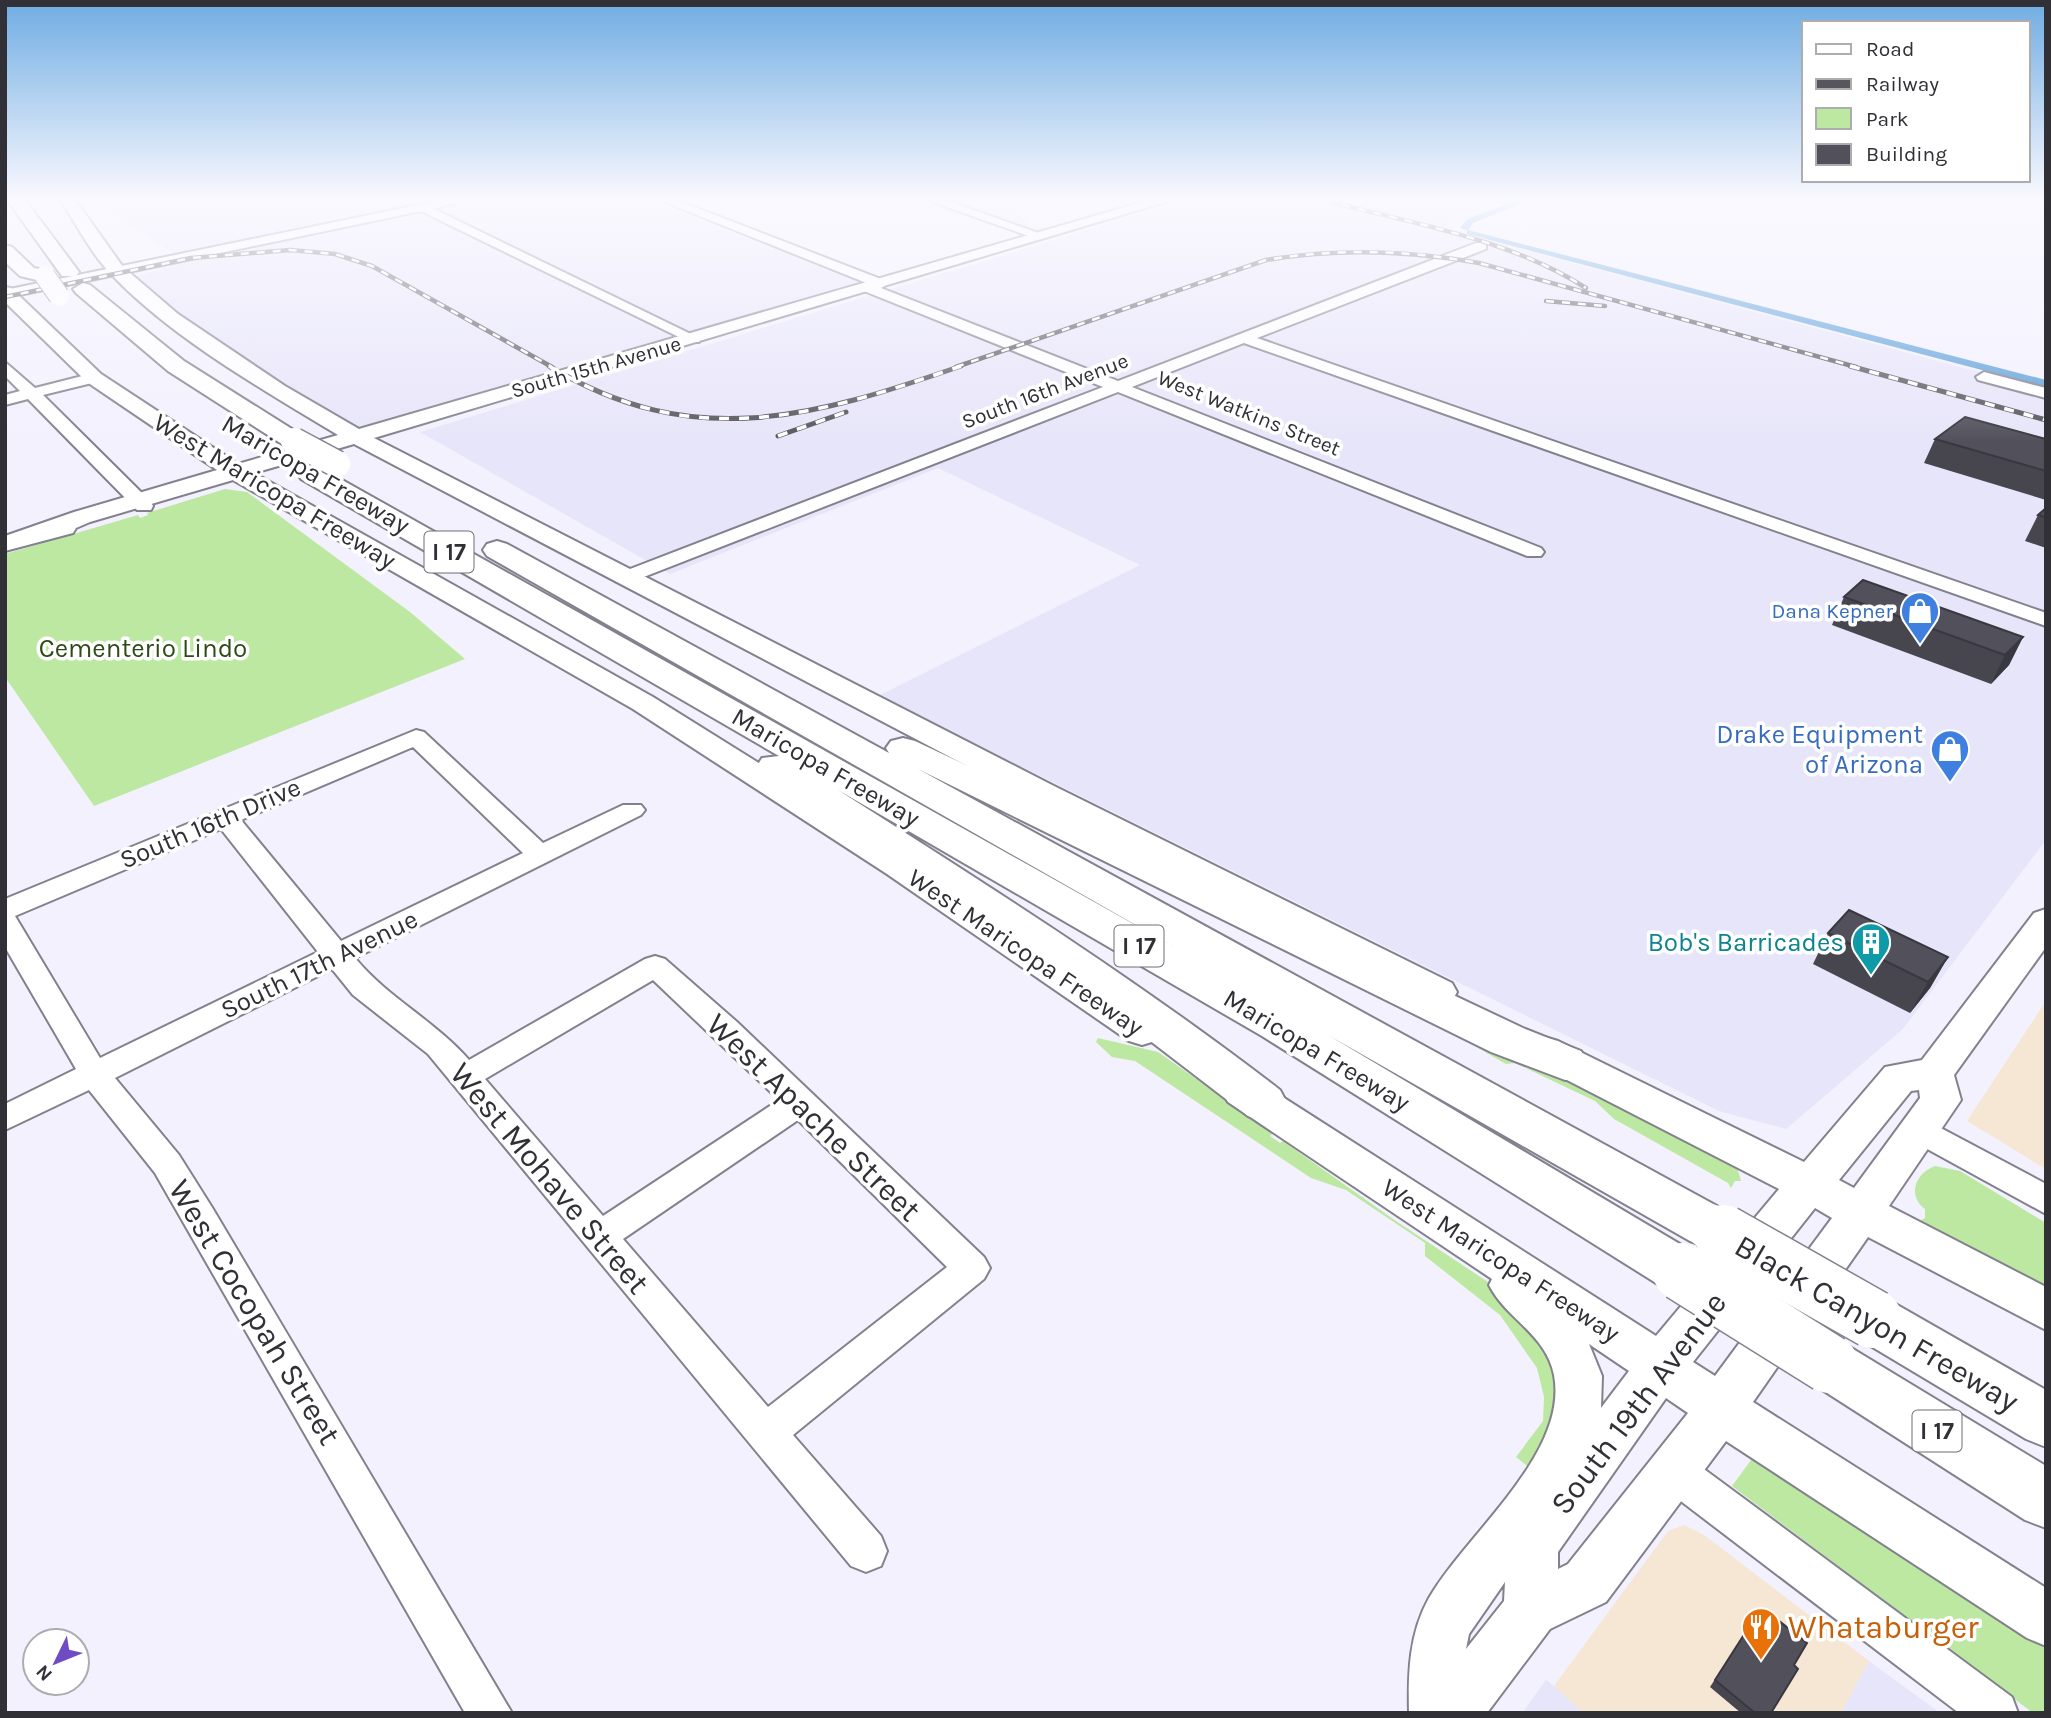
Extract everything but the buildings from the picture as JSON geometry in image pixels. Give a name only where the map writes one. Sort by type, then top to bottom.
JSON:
[{"type":"highway","name":"Maricopa Freeway","points":[[49,281],[59,296],[104,335],[178,391],[267,448],[1278,1025],[1682,1272]]},
{"type":"highway","name":"Maricopa Freeway","points":[[76,281],[176,366],[294,441],[646,631],[1708,1226]]},
{"type":"highway","points":[[646,631],[705,652],[1435,1005],[1565,1063]]},
{"type":"highway","points":[[588,632],[597,650],[1089,972],[1189,1041],[1264,1102]]},
{"type":"highway","name":"Black Canyon Freeway","points":[[1708,1226],[2046,1420]]},
{"type":"highway","name":"Black Canyon Freeway","points":[[1682,1272],[2046,1499]]},
{"type":"main road","points":[[129,281],[212,348],[361,438],[624,578],[1041,792],[1402,971],[1565,1063],[1810,1185],[2046,1310]]},
{"type":"main road","name":"South 15th Avenue","points":[[5,544],[361,438],[461,412],[474,403],[891,281]]},
{"type":"main road","name":"West Maricopa Freeway","points":[[7,295],[94,378],[239,475],[643,704],[899,866],[1189,1063],[1264,1102],[1720,1408],[2046,1619]]},
{"type":"main road","points":[[1452,1713],[1531,1610],[1587,1583],[1675,1472],[1941,1101],[1934,1073],[2046,921]]},
{"type":"main road","name":"South 19th Avenue","points":[[1531,1610],[1532,1544],[1661,1366],[1781,1216],[1899,1078],[1934,1073]]},
{"type":"main road","points":[[1437,1713],[1438,1663],[1447,1619],[1528,1509],[1563,1453],[1577,1413],[1577,1372],[1564,1340],[1526,1298],[1457,1233]]},
{"type":"street","points":[[7,295],[74,281]]},
{"type":"street","points":[[574,281],[694,339]]},
{"type":"street","name":"West Watkins Street","points":[[863,281],[1534,551]]},
{"type":"street","name":"South 16th Avenue","points":[[624,578],[1390,281]]},
{"type":"street","points":[[1244,338],[2046,620]]},
{"type":"street","points":[[5,367],[141,503]]},
{"type":"street","points":[[1984,377],[2046,393]]},
{"type":"street","points":[[5,400],[94,378]]},
{"type":"street","name":"South 16th Drive","points":[[5,909],[416,737],[540,855]]},
{"type":"street","name":"South 17th Avenue","points":[[5,1118],[632,810]]},
{"type":"street","name":"West Mohave Street","points":[[225,817],[363,988],[424,1032],[464,1077],[866,1551]]},
{"type":"street","name":"West Cocopah Street","points":[[5,922],[94,1074],[167,1164],[490,1713]]},
{"type":"street","points":[[464,1077],[655,966]]},
{"type":"street","name":"West Apache Street","points":[[655,966],[972,1268],[765,1433]]},
{"type":"street","points":[[600,1236],[799,1103]]},
{"type":"street","points":[[1920,1130],[2046,1200]]},
{"type":"street","points":[[1675,1472],[1996,1713]]},
{"type":"shaded area","points":[[139,281],[858,282],[380,423],[358,426],[261,370],[191,322]]},
{"type":"shaded area","points":[[918,281],[1640,281],[2046,390],[2046,840],[1902,1030],[1786,1129],[1719,1111],[878,696],[1140,565],[938,468],[670,574],[420,432]]},
{"type":"shaded area","points":[[2046,1001],[2046,1169],[1967,1121]]},
{"type":"shaded area","points":[[1684,1525],[1704,1535],[1869,1661],[1841,1713],[1583,1713],[1554,1686],[1668,1531]]},
{"type":"shaded area","points":[[1869,1661],[1940,1713],[1841,1713]]},
{"type":"shaded area","points":[[1546,1680],[1554,1686],[1583,1713],[1522,1713]]},
{"type":"green space","name":"Cementerio Lindo","points":[[225,489],[247,492],[410,612],[465,659],[94,806],[5,677],[5,554],[138,515],[140,518],[148,515],[147,513]]},
{"type":"green space","points":[[1434,1013],[1736,1164],[1741,1181],[1735,1181],[1731,1188],[1728,1183],[1614,1119],[1595,1101],[1515,1063],[1506,1064],[1428,1019]]},
{"type":"green space","points":[[1098,1038],[1158,1052],[1273,1133],[1270,1136],[1280,1143],[1283,1141],[1506,1294],[1553,1342],[1558,1424],[1531,1469],[1516,1457],[1543,1421],[1544,1397],[1537,1368],[1500,1315],[1425,1256],[1425,1243],[1346,1190],[1311,1178],[1135,1061],[1112,1057],[1096,1042]]},
{"type":"green space","points":[[1935,1166],[1960,1171],[2046,1223],[2046,1293],[1929,1229],[1921,1220],[1925,1218],[1925,1209],[1916,1198],[1916,1185],[1922,1174]]},
{"type":"green space","points":[[1757,1452],[2046,1636],[2046,1713],[2033,1713],[1732,1486]]},
{"type":"waterway","points":[[1656,281],[2046,384]]},
{"type":"railway","points":[[5,297],[80,281]]},
{"type":"railway","points":[[399,281],[552,367]]},
{"type":"railway","points":[[956,367],[1205,281]]},
{"type":"railway","points":[[1545,281],[1856,367]]},
{"type":"railway","points":[[1574,281],[1586,288]]},
{"type":"railway","points":[[1546,301],[1605,306]]},
{"type":"railway","points":[[549,366],[602,393],[653,410],[704,418],[754,418],[804,411],[855,400],[961,366]]},
{"type":"railway","points":[[1850,366],[2046,420]]},
{"type":"railway","points":[[778,436],[846,412]]},
{"type":"place","name":"Dana Kepner","points":[[1920,645]]},
{"type":"place","name":"Drake Equipment of Arizona","points":[[1950,783]]},
{"type":"place","name":"Bob's Barricades","points":[[1871,976]]},
{"type":"place","name":"Whataburger","points":[[1761,1661]]}]
